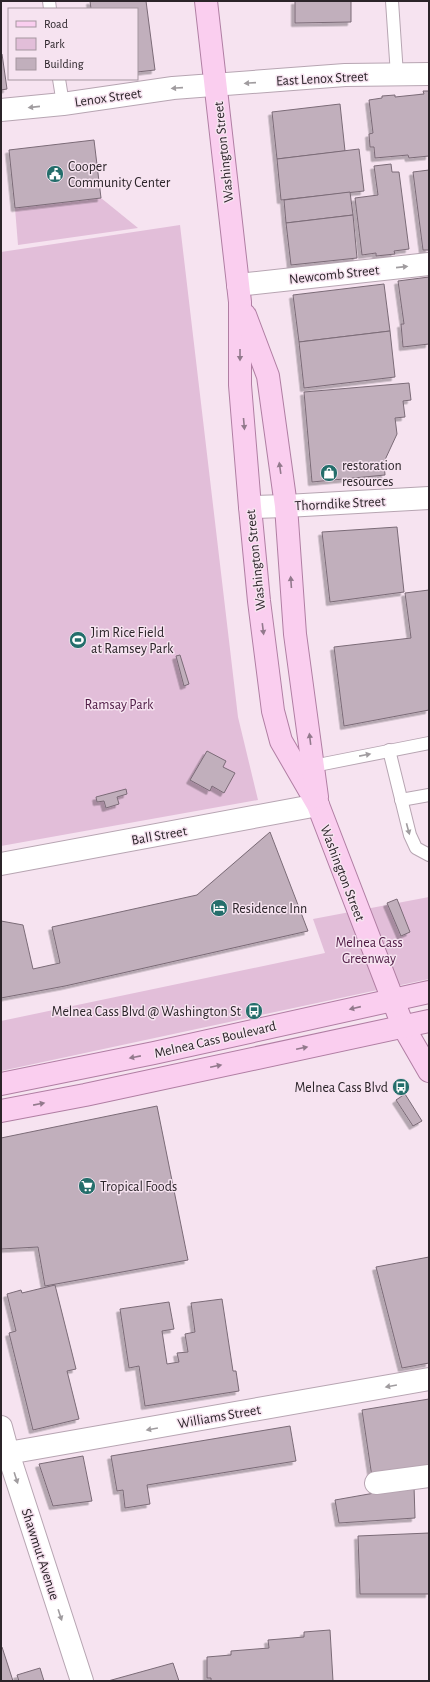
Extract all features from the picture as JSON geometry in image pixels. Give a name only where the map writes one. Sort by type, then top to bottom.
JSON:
[{"type":"main road","name":"Washington Street","points":[[206,1],[239,294],[240,385],[259,601],[273,711],[281,741],[305,768]]},
{"type":"main road","name":"Washington Street","points":[[239,294],[268,376],[286,506],[305,768],[403,1026],[429,1071]]},
{"type":"main road","name":"Melnea Cass Boulevard","points":[[1,1084],[429,992]]},
{"type":"main road","name":"Melnea Cass Boulevard","points":[[1,1111],[429,1021]]},
{"type":"street","name":"East Lenox Street","points":[[216,85],[345,75],[429,74]]},
{"type":"street","name":"Lenox Street","points":[[1,110],[63,104],[173,88],[216,85]]},
{"type":"street","name":"Newcomb Street","points":[[239,294],[429,264]]},
{"type":"street","name":"Thorndike Street","points":[[250,507],[429,498]]},
{"type":"street","name":"Ball Street","points":[[1,864],[318,805]]},
{"type":"street","name":"Williams Street","points":[[8,1453],[429,1379]]},
{"type":"street","name":"Shawmut Avenue","points":[[1,1427],[8,1453],[82,1681]]},
{"type":"street","points":[[376,1483],[429,1476]]},
{"type":"lane","points":[[392,1],[397,75]]},
{"type":"lane","points":[[59,80],[63,104]]},
{"type":"lane","points":[[305,768],[429,743]]},
{"type":"lane","points":[[389,750],[410,835],[416,848],[429,855]]},
{"type":"lane","points":[[401,800],[429,795]]},
{"type":"lane","points":[[173,1048],[178,1074]]},
{"type":"green space","points":[[101,198],[138,228],[18,245],[15,208]]},
{"type":"green space","name":"Ramsay Park","points":[[180,225],[238,717],[258,800],[1,846],[1,252]]},
{"type":"green space","name":"Melnea Cass Greenway","points":[[429,897],[429,979],[1,1071],[1,1021],[325,953],[313,919]]},
{"type":"building","points":[[90,1],[146,1],[155,70],[138,72],[138,8],[91,8]]},
{"type":"building","points":[[295,1],[351,1],[351,22],[295,23]]},
{"type":"building","points":[[1,54],[7,89],[1,90]]},
{"type":"building","points":[[423,91],[429,91],[429,156],[409,158],[408,155],[375,158],[374,147],[370,147],[369,134],[373,133],[369,100],[382,98],[382,96],[395,95],[395,97],[424,94]]},
{"type":"building","points":[[340,104],[345,151],[277,159],[272,112]]},
{"type":"building","name":"Cooper Community Center","points":[[94,140],[101,198],[15,208],[9,150]]},
{"type":"building","points":[[359,149],[364,191],[281,200],[277,159]]},
{"type":"building","points":[[391,164],[392,172],[399,172],[409,249],[394,251],[395,254],[376,256],[376,253],[362,255],[355,198],[378,195],[374,166]]},
{"type":"building","points":[[429,170],[429,250],[423,250],[413,172]]},
{"type":"building","points":[[350,192],[353,215],[286,223],[284,200]]},
{"type":"building","points":[[353,215],[357,258],[291,265],[286,223]]},
{"type":"building","points":[[429,277],[429,344],[403,347],[401,324],[404,324],[398,281]]},
{"type":"building","points":[[384,284],[390,331],[299,342],[293,295]]},
{"type":"building","points":[[390,331],[395,377],[304,388],[299,342]]},
{"type":"building","points":[[409,383],[411,400],[403,401],[405,417],[395,418],[397,434],[384,462],[385,475],[312,482],[304,392]]},
{"type":"building","points":[[397,527],[404,592],[330,602],[322,532]]},
{"type":"building","points":[[429,590],[429,710],[344,726],[334,647],[411,638],[405,593]]},
{"type":"building","points":[[180,655],[189,684],[184,686],[176,656]]},
{"type":"building","points":[[207,751],[226,761],[223,767],[235,773],[224,793],[212,786],[210,791],[190,780]]},
{"type":"building","points":[[126,789],[127,794],[117,797],[119,804],[106,808],[104,801],[97,802],[96,797]]},
{"type":"building","name":"Residence Inn","points":[[270,832],[308,931],[65,986],[1,998],[1,921],[23,925],[33,969],[60,963],[52,927],[197,895]]},
{"type":"building","points":[[397,899],[410,932],[401,936],[387,903]]},
{"type":"building","points":[[405,1094],[422,1121],[413,1126],[396,1100]]},
{"type":"building","name":"Tropical Foods","points":[[157,1106],[188,1260],[45,1286],[38,1247],[1,1249],[1,1138]]},
{"type":"building","points":[[429,1257],[429,1363],[402,1368],[376,1267]]},
{"type":"building","points":[[55,1285],[76,1369],[67,1371],[79,1419],[33,1430],[9,1333],[16,1331],[7,1294],[21,1290],[22,1293]]},
{"type":"building","points":[[222,1299],[233,1371],[236,1371],[239,1391],[145,1406],[139,1366],[129,1368],[120,1309],[169,1302],[174,1329],[162,1331],[167,1364],[179,1362],[177,1353],[188,1352],[185,1334],[195,1332],[191,1303]]},
{"type":"building","points":[[429,1399],[429,1469],[372,1477],[362,1410]]},
{"type":"building","points":[[290,1426],[296,1461],[147,1485],[150,1504],[125,1508],[123,1490],[117,1491],[111,1456]]},
{"type":"building","points":[[83,1456],[92,1501],[53,1506],[39,1464]]},
{"type":"building","points":[[414,1486],[415,1518],[339,1523],[335,1500]]},
{"type":"building","points":[[429,1533],[429,1594],[360,1594],[358,1536]]},
{"type":"building","points":[[330,1630],[333,1681],[211,1681],[211,1678],[207,1678],[207,1657],[231,1655],[231,1651],[269,1648],[268,1640],[304,1637],[304,1632]]},
{"type":"building","points":[[2,1647],[13,1681],[1,1681]]},
{"type":"building","points":[[173,1663],[179,1681],[108,1681]]},
{"type":"building","points":[[40,1668],[44,1681],[19,1681],[17,1675]]},
{"type":"place","name":"Cooper Community Center","points":[[55,174]]},
{"type":"place","name":"restoration resources","points":[[329,473]]},
{"type":"place","name":"Jim Rice Field at Ramsey Park","points":[[78,640]]},
{"type":"place","name":"Residence Inn","points":[[219,908]]},
{"type":"place","name":"Melnea Cass Blvd @ Washington St","points":[[254,1011]]},
{"type":"place","name":"Melnea Cass Blvd","points":[[401,1087]]},
{"type":"place","name":"Tropical Foods","points":[[87,1186]]}]
